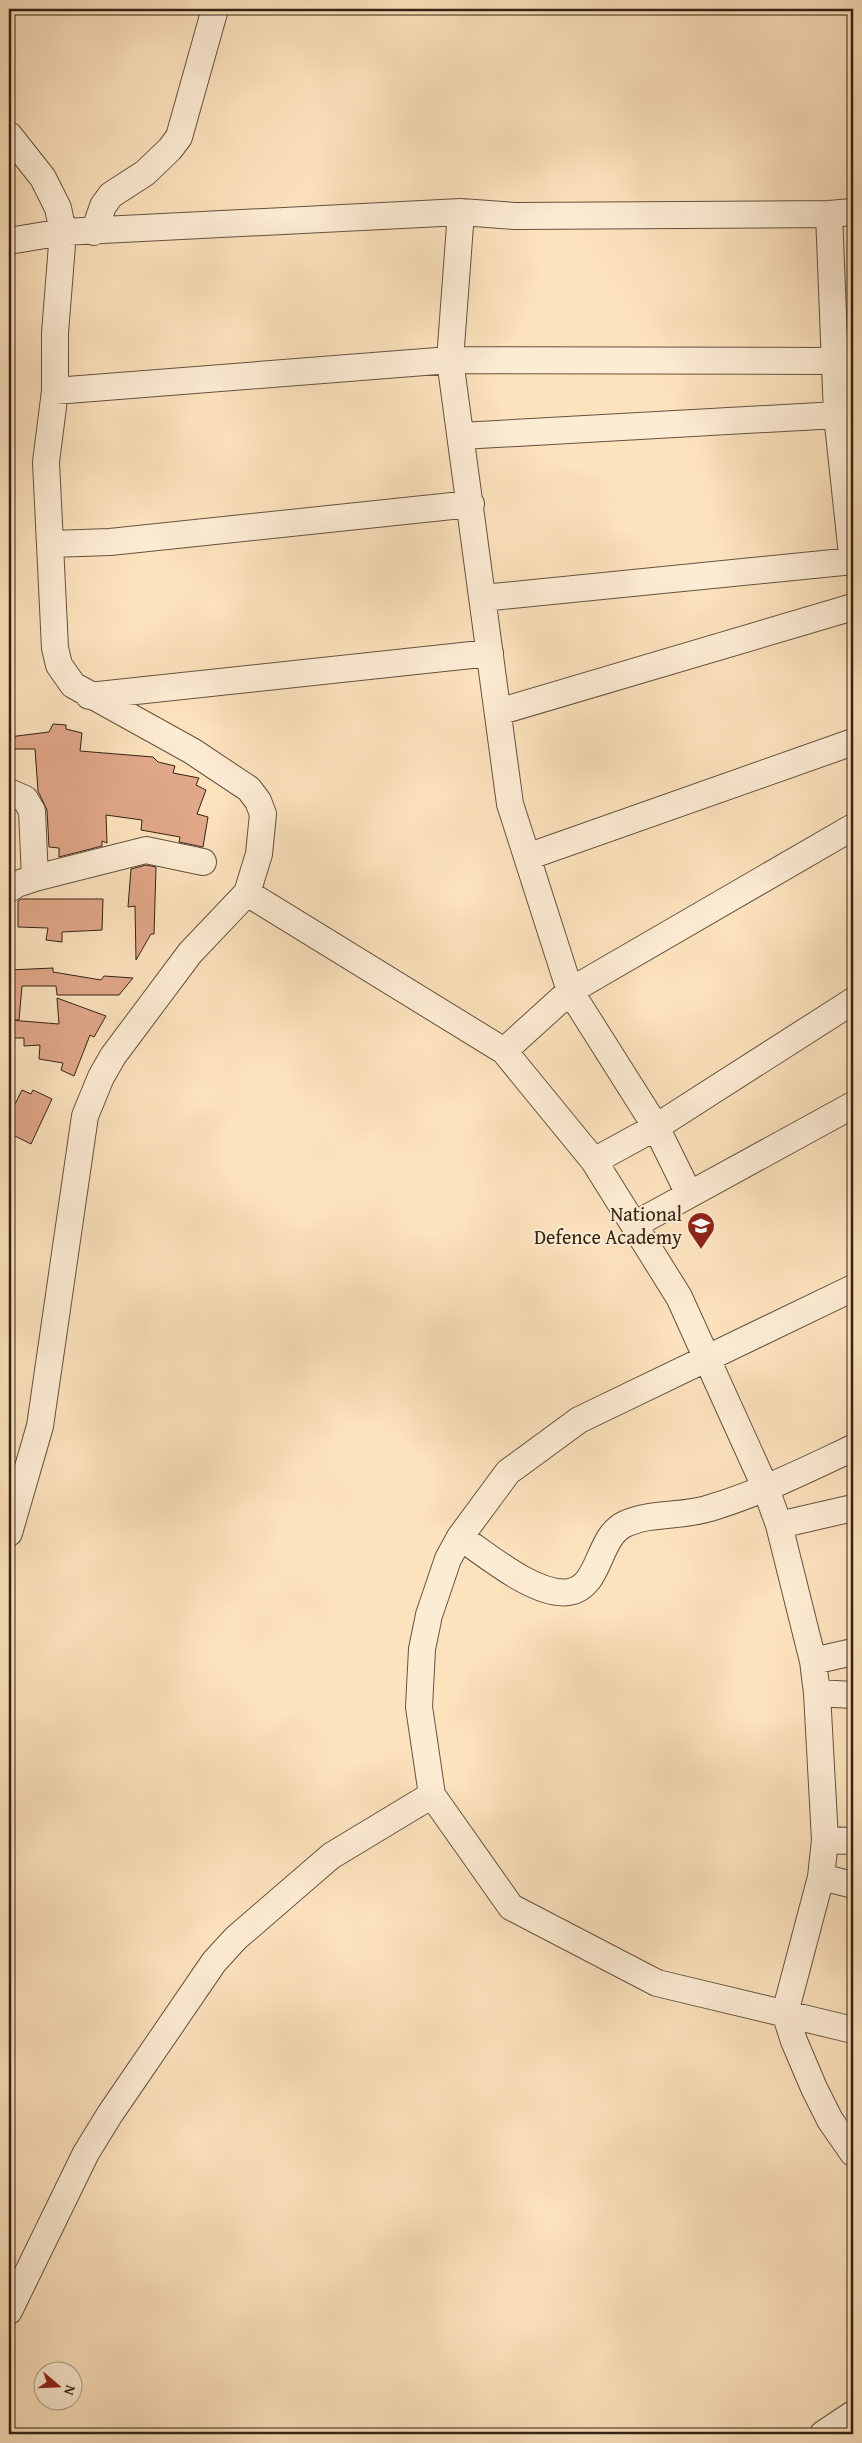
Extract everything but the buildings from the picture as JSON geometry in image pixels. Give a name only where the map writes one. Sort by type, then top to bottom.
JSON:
[{"type":"street","points":[[94,232],[104,206],[111,196],[145,173],[170,149],[179,137],[215,9]]},
{"type":"street","points":[[9,135],[43,178],[58,208],[63,232],[55,334],[56,391],[46,462],[52,544],[55,648],[59,666],[73,686],[192,751],[249,789],[258,801],[263,814],[259,854],[247,893],[190,953],[113,1056],[101,1077],[85,1116],[40,1426],[9,1533]]},
{"type":"street","points":[[462,212],[450,360],[510,804],[570,991],[656,1127],[689,1194]]},
{"type":"street","points":[[9,241],[63,232],[94,232],[462,212],[515,216],[841,213],[836,361],[837,415],[853,563],[483,598]]},
{"type":"street","points":[[56,391],[450,360],[836,361]]},
{"type":"street","points":[[461,436],[837,415]]},
{"type":"street","points":[[52,544],[110,542],[470,504]]},
{"type":"street","points":[[498,712],[853,607]]},
{"type":"street","points":[[89,696],[490,653]]},
{"type":"street","points":[[527,857],[853,742]]},
{"type":"street","points":[[9,792],[25,799],[32,812],[35,878]]},
{"type":"street","points":[[504,1050],[570,991],[853,826]]},
{"type":"street","points":[[9,889],[35,878],[146,850],[203,862]]},
{"type":"street","points":[[247,893],[504,1050],[594,1160],[679,1297],[766,1489],[779,1525],[813,1662],[817,1693],[825,1840],[821,1877],[785,2013],[794,2040],[826,2112],[847,2147],[853,2153]]},
{"type":"street","points":[[594,1160],[656,1127],[853,1001]]},
{"type":"street","points":[[634,1225],[853,1105]]},
{"type":"street","points":[[853,1288],[579,1420],[508,1472],[460,1537],[448,1559],[432,1605],[422,1649],[419,1707],[432,1795],[511,1907],[656,1983],[853,2030]]},
{"type":"street","points":[[460,1537],[518,1576],[552,1592],[569,1592],[578,1589],[590,1578],[610,1537],[623,1525],[636,1520],[708,1509],[766,1489],[853,1448]]},
{"type":"street","points":[[779,1525],[853,1508]]},
{"type":"street","points":[[813,1662],[853,1652]]},
{"type":"street","points":[[817,1693],[853,1694]]},
{"type":"street","points":[[9,2311],[86,2153],[110,2114],[214,1962],[236,1938],[331,1856],[432,1795]]},
{"type":"street","points":[[825,1840],[853,1841]]},
{"type":"street","points":[[821,1877],[853,1885]]},
{"type":"street","points":[[824,2434],[853,2414]]},
{"type":"place","name":"National Defence Academy","points":[[701,1250]]}]
